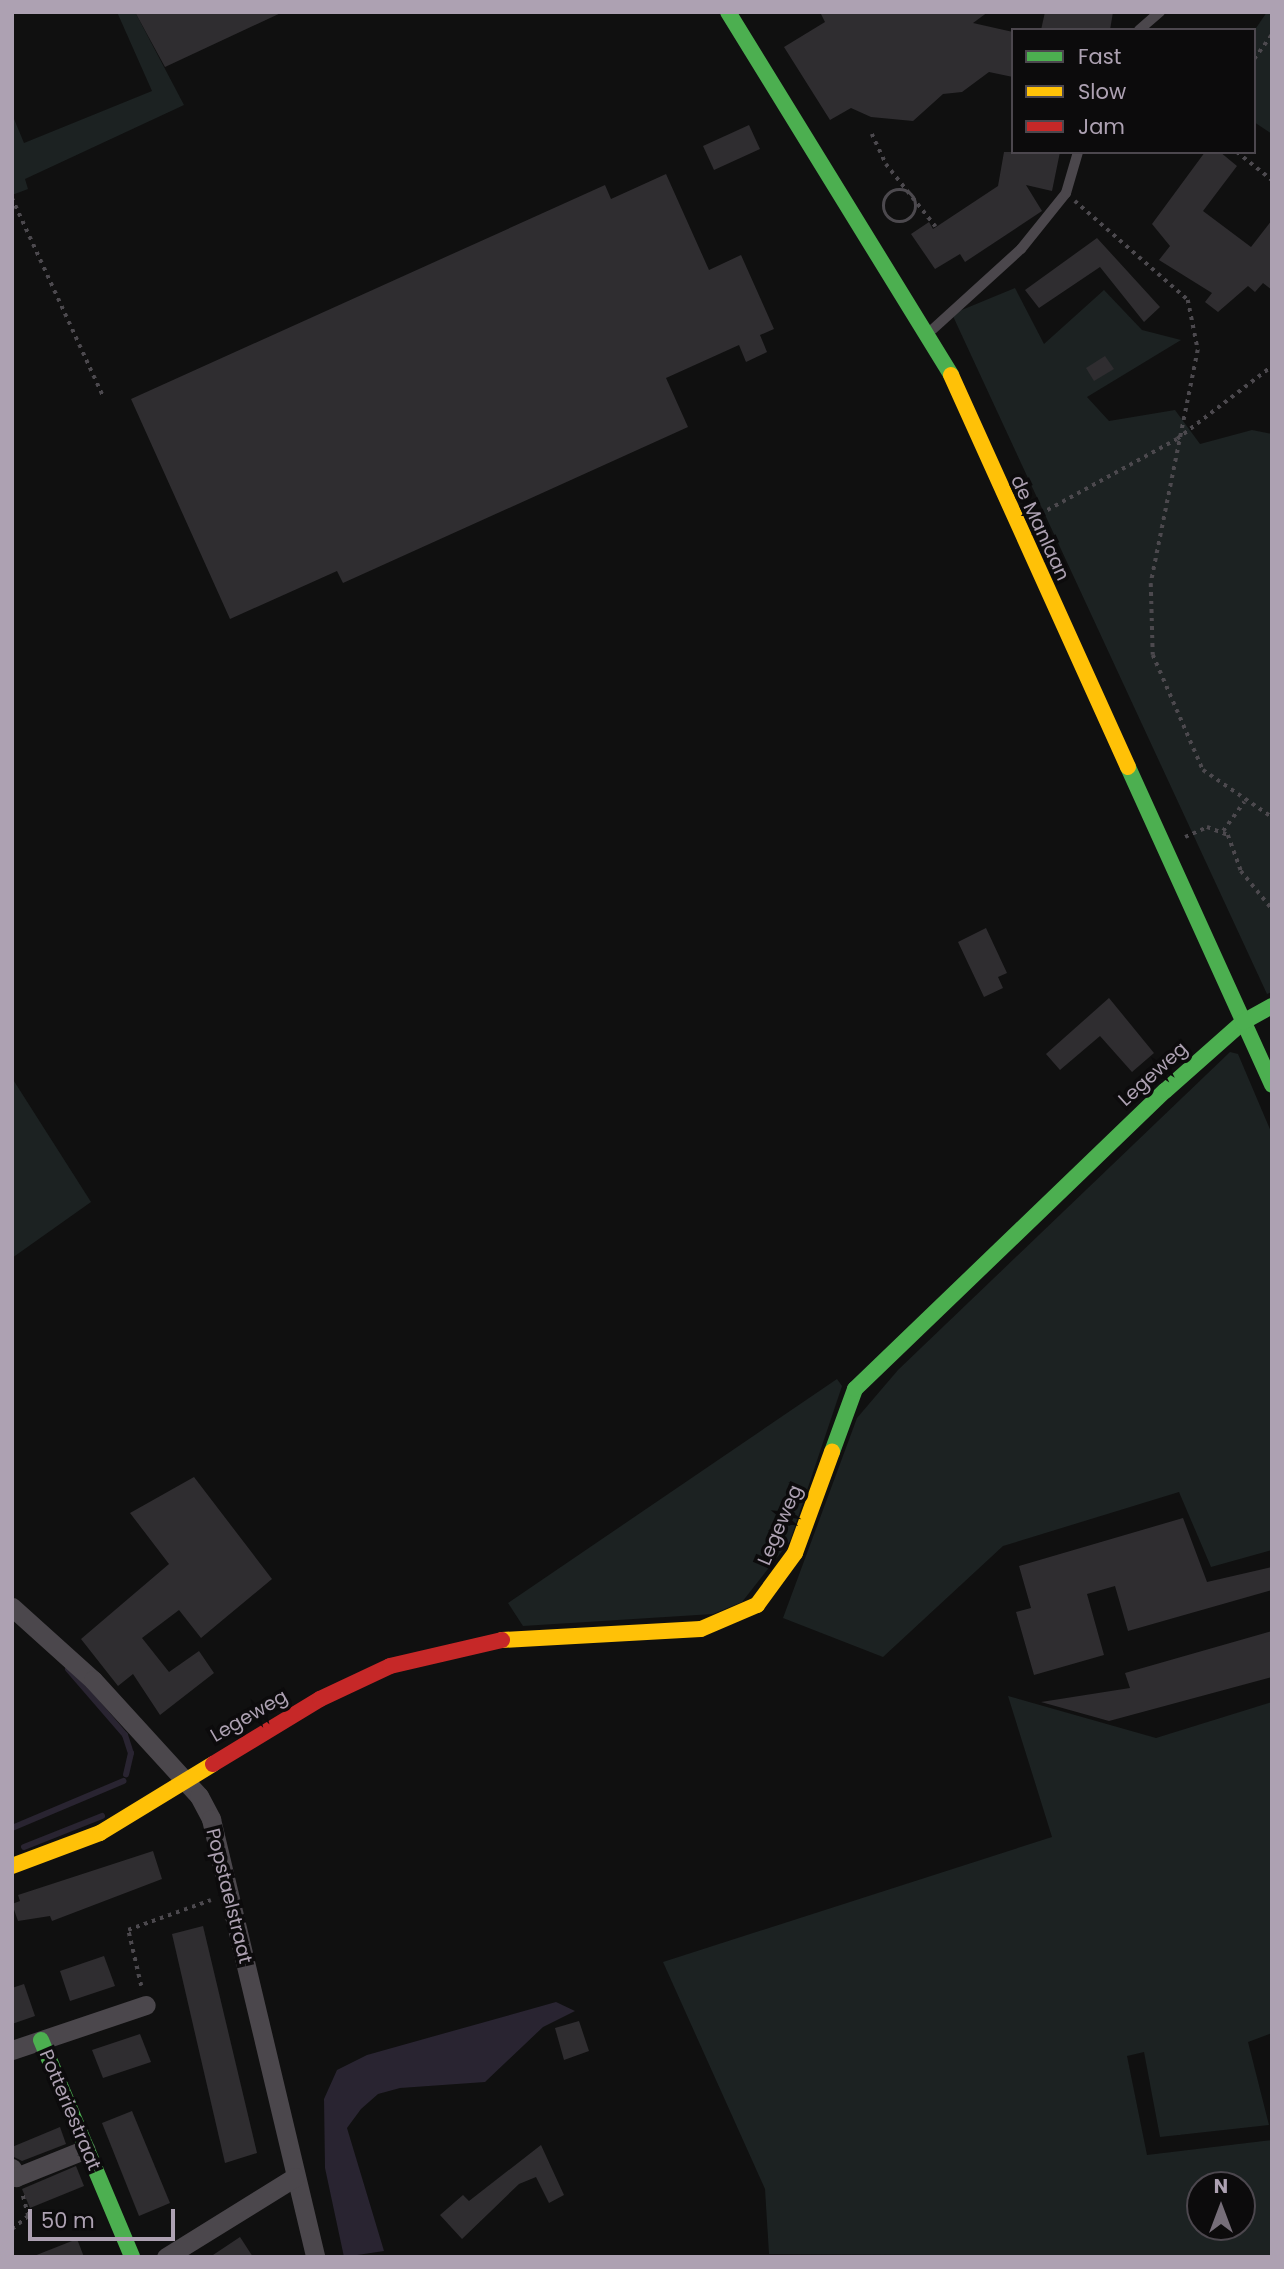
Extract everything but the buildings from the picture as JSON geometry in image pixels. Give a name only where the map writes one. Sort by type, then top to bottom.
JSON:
[{"type":"street","name":"de Manlaan","points":[[728,12],[930,332],[1017,527],[1167,846],[1272,1085]]},
{"type":"street","name":"Legeweg","points":[[12,1866],[100,1833],[320,1699],[390,1666],[482,1641],[701,1629],[757,1605],[795,1553],[855,1389],[1243,1022],[1272,1006]]},
{"type":"street","name":"Popstaelstraat","points":[[12,1607],[93,1680],[182,1781],[211,1819],[315,2257]]},
{"type":"street","name":"Potteriestraat","points":[[12,2050],[146,2005]]},
{"type":"street","name":"Potteriestraat","points":[[41,2040],[132,2257]]},
{"type":"street","points":[[14,2172],[86,2149]]},
{"type":"street","points":[[166,2257],[295,2177]]},
{"type":"lane","points":[[1141,28],[1160,12]]},
{"type":"lane","points":[[930,332],[1020,248],[1066,193],[1077,154]]},
{"type":"path","points":[[1256,56],[1272,34]]},
{"type":"path","points":[[872,134],[886,164],[936,227]]},
{"type":"path","points":[[1240,154],[1272,180]]},
{"type":"path","points":[[903,189],[913,195],[914,215],[899,222],[889,218],[888,194],[903,189]]},
{"type":"path","points":[[1066,193],[1188,300],[1198,350],[1177,439],[1151,584],[1153,655],[1203,770],[1244,802],[1272,817]]},
{"type":"path","points":[[12,198],[104,398]]},
{"type":"path","points":[[1017,527],[1177,439],[1272,366]]},
{"type":"path","points":[[1223,831],[1244,802]]},
{"type":"path","points":[[1167,846],[1207,827],[1223,831]]},
{"type":"path","points":[[1223,831],[1241,870],[1272,909]]},
{"type":"path","points":[[146,2005],[128,1930],[229,1894]]},
{"type":"path","points":[[12,2229],[29,2216],[14,2172]]},
{"type":"shaded area","points":[[117,12],[135,12],[184,105],[25,179],[28,189],[12,195],[12,114],[24,143],[152,91]]},
{"type":"shaded area","points":[[1267,12],[1272,12],[1272,134],[1256,123],[1256,28]]},
{"type":"shaded area","points":[[1015,288],[1044,344],[1104,290],[1142,330],[1181,340],[1087,397],[1109,421],[1175,410],[1200,444],[1252,430],[1272,434],[1272,992],[1267,994],[952,314]]},
{"type":"shaded area","points":[[1230,1052],[1238,1054],[1272,1134],[1272,1550],[1211,1567],[1179,1492],[1003,1546],[883,1657],[783,1618],[857,1418],[898,1370]]},
{"type":"shaded area","points":[[12,1078],[91,1202],[12,1258]]},
{"type":"shaded area","points":[[837,1379],[842,1386],[790,1541],[742,1602],[713,1614],[523,1626],[508,1603]]},
{"type":"shaded area","points":[[1008,1696],[1156,1738],[1272,1702],[1272,2033],[1248,2042],[1269,2125],[1160,2137],[1144,2052],[1127,2056],[1147,2155],[1272,2140],[1272,2257],[769,2254],[765,2189],[663,1962],[1052,1837]]},
{"type":"shaded area","points":[[556,2002],[575,2011],[543,2027],[485,2082],[400,2088],[378,2094],[361,2109],[347,2128],[384,2251],[344,2257],[325,2168],[324,2099],[337,2070],[367,2055]]},
{"type":"waterway","points":[[68,1669],[125,1735],[131,1753],[126,1774]]},
{"type":"waterway","points":[[12,1828],[123,1781]]},
{"type":"waterway","points":[[24,1847],[102,1816]]},
{"type":"traffic: fast","points":[[728,12],[951,375]]},
{"type":"traffic: fast","points":[[1128,767],[1272,1085]]},
{"type":"traffic: fast","points":[[832,1452],[855,1389],[1165,1091],[1243,1022],[1272,1006]]},
{"type":"traffic: fast","points":[[41,2040],[132,2257]]},
{"type":"traffic: slow","points":[[951,375],[1128,767]]},
{"type":"traffic: slow","points":[[502,1640],[701,1629],[757,1605],[795,1553],[832,1452]]},
{"type":"traffic: slow","points":[[12,1866],[100,1833],[213,1764]]},
{"type":"traffic: jam","points":[[213,1764],[320,1699],[390,1666],[502,1640]]}]
